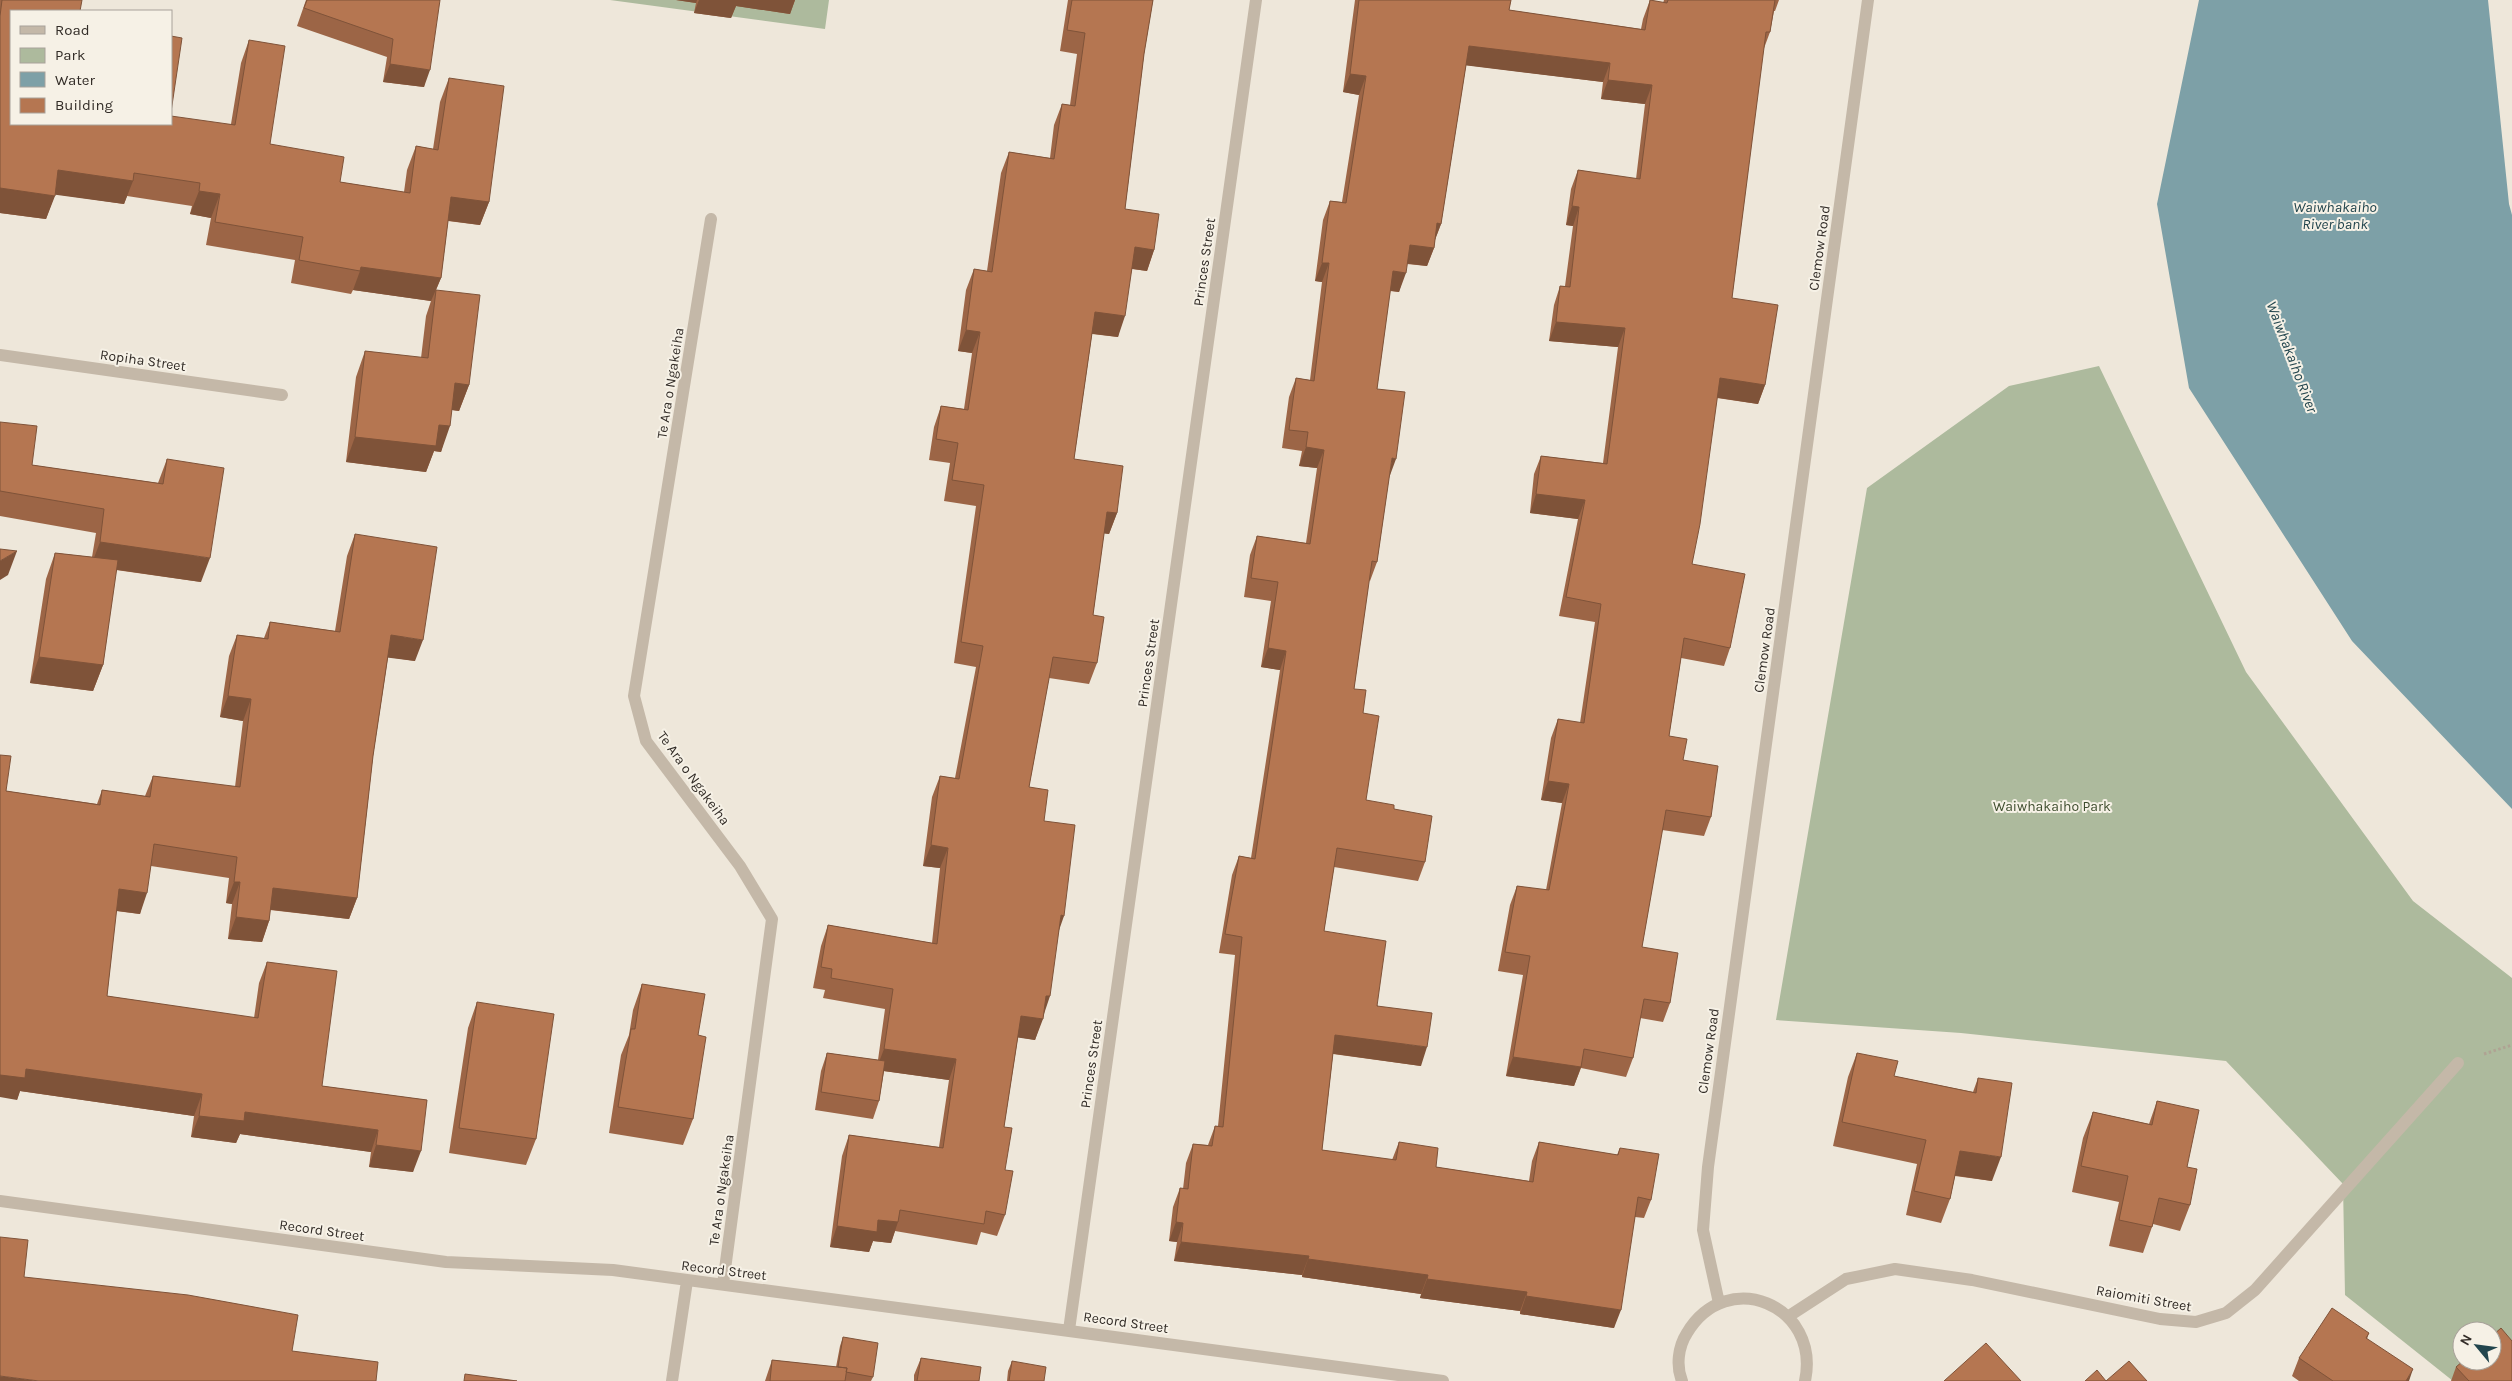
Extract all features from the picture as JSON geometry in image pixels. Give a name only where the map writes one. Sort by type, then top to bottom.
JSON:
[{"type":"street","name":"Princes Street","points":[[1070,1330],[1256,0]]},
{"type":"street","name":"Clemow Road","points":[[1719,1303],[1703,1230],[1708,1167],[1868,0]]},
{"type":"street","name":"Te Ara o Ngakeiha","points":[[711,219],[634,696],[646,741],[740,866],[772,919],[723,1284]]},
{"type":"street","name":"Ropiha Street","points":[[0,355],[282,395]]},
{"type":"street","name":"Raiomiti Street","points":[[1789,1316],[1846,1279],[1895,1269],[1972,1280],[2160,1319],[2196,1322],[2226,1313],[2255,1290],[2458,1062]]},
{"type":"street","name":"Record Street","points":[[0,1201],[446,1262],[613,1270],[1443,1381]]},
{"type":"street","points":[[672,1381],[687,1281]]},
{"type":"street","points":[[1678,1379],[1679,1357],[1683,1339],[1692,1324],[1705,1311],[1719,1303],[1739,1298],[1758,1300],[1775,1307],[1789,1316],[1800,1333],[1806,1351],[1807,1369],[1805,1381]]},
{"type":"green space","points":[[610,0],[829,0],[825,29]]},
{"type":"green space","name":"Waiwhakaiho Park","points":[[2099,366],[2246,672],[2413,901],[2512,978],[2512,1381],[2453,1381],[2345,1295],[2343,1184],[2226,1061],[1961,1033],[1776,1020],[1867,488],[2009,386]]},
{"type":"water","name":"Waiwhakaiho River bank","points":[[2199,0],[2488,0],[2509,204],[2512,215],[2512,809],[2352,641],[2189,388],[2157,204]]},
{"type":"building","points":[[2,0],[82,0],[80,10],[10,10],[10,125],[172,125],[172,116],[235,125],[249,40],[285,46],[270,144],[344,157],[340,182],[410,193],[416,146],[438,150],[449,78],[504,86],[489,202],[451,197],[441,278],[361,267],[360,271],[299,260],[303,237],[215,222],[220,194],[199,191],[200,183],[134,173],[133,181],[58,170],[55,196],[0,188],[0,16]]},
{"type":"building","points":[[307,0],[440,0],[430,70],[390,64],[393,39],[304,8]]},
{"type":"building","points":[[1072,0],[1153,0],[1144,54],[1125,209],[1159,214],[1154,250],[1135,247],[1125,316],[1095,312],[1074,459],[1123,466],[1117,513],[1107,512],[1093,615],[1104,617],[1097,663],[1053,657],[1029,787],[1048,790],[1044,821],[1075,825],[1064,916],[1061,915],[1050,996],[1046,996],[1043,1019],[1021,1016],[1004,1127],[1012,1128],[1005,1170],[1013,1171],[1005,1215],[986,1211],[984,1224],[900,1210],[898,1222],[878,1220],[877,1232],[837,1226],[849,1135],[943,1148],[956,1059],[884,1049],[893,989],[831,978],[832,969],[821,967],[828,925],[937,944],[948,848],[931,845],[940,776],[959,779],[983,646],[961,642],[984,485],[952,480],[958,443],[936,439],[941,406],[968,410],[980,332],[966,330],[974,269],[992,272],[1009,152],[1054,159],[1062,104],[1075,106],[1085,33],[1067,30]]},
{"type":"building","points":[[1359,0],[1511,0],[1509,10],[1645,30],[1650,0],[1667,3],[1668,0],[1775,0],[1770,32],[1766,32],[1732,298],[1778,305],[1765,385],[1720,378],[1700,524],[1692,564],[1745,574],[1730,648],[1684,638],[1669,736],[1687,739],[1683,760],[1718,766],[1711,817],[1666,810],[1642,947],[1678,953],[1670,1003],[1644,999],[1633,1058],[1584,1049],[1581,1067],[1513,1057],[1530,956],[1505,952],[1517,886],[1549,890],[1569,784],[1548,781],[1558,719],[1584,723],[1601,604],[1566,597],[1585,500],[1536,494],[1541,456],[1607,464],[1625,328],[1556,322],[1560,286],[1570,287],[1579,207],[1572,206],[1578,170],[1640,179],[1652,85],[1608,80],[1610,63],[1469,46],[1441,224],[1437,223],[1434,248],[1410,245],[1406,273],[1393,271],[1377,389],[1405,392],[1396,459],[1392,458],[1377,562],[1372,561],[1354,689],[1366,690],[1363,713],[1379,716],[1366,800],[1394,805],[1394,809],[1432,816],[1425,862],[1337,848],[1324,931],[1386,941],[1377,1006],[1432,1013],[1427,1047],[1335,1035],[1322,1150],[1396,1160],[1399,1142],[1438,1148],[1436,1167],[1533,1182],[1539,1142],[1618,1155],[1620,1148],[1659,1154],[1651,1200],[1638,1197],[1621,1310],[1526,1296],[1527,1292],[1427,1279],[1428,1275],[1308,1259],[1309,1256],[1181,1242],[1183,1223],[1176,1222],[1180,1188],[1188,1189],[1193,1144],[1212,1146],[1215,1126],[1223,1127],[1242,937],[1225,934],[1239,856],[1255,859],[1286,651],[1268,648],[1278,582],[1251,578],[1257,536],[1310,544],[1324,450],[1306,447],[1308,432],[1289,430],[1296,378],[1314,381],[1329,263],[1322,263],[1330,201],[1346,203],[1366,76],[1350,74]]},
{"type":"building","points":[[172,36],[182,38],[172,105]]},
{"type":"building","points":[[436,290],[480,295],[469,385],[455,383],[450,426],[439,425],[436,446],[355,437],[365,351],[428,358]]},
{"type":"building","points":[[0,422],[37,426],[32,465],[163,484],[167,459],[224,468],[210,558],[100,542],[104,509],[0,491]]},
{"type":"building","points":[[355,534],[437,547],[423,640],[391,635],[373,756],[357,898],[273,888],[269,921],[236,917],[240,882],[234,882],[237,857],[154,844],[147,893],[119,889],[107,996],[258,1018],[267,962],[337,971],[322,1086],[427,1100],[421,1151],[376,1145],[378,1130],[245,1112],[244,1121],[199,1116],[202,1094],[26,1069],[25,1078],[0,1075],[0,755],[11,756],[6,791],[100,805],[102,790],[150,797],[153,776],[240,787],[251,699],[228,696],[237,635],[268,639],[270,622],[340,632]]},
{"type":"building","points":[[0,549],[17,551],[0,561]]},
{"type":"building","points":[[55,553],[118,560],[103,665],[39,657]]},
{"type":"building","points":[[642,984],[705,994],[698,1035],[706,1037],[693,1119],[618,1107],[631,1029],[635,1029]]},
{"type":"building","points":[[477,1002],[554,1014],[536,1139],[459,1128]]},
{"type":"building","points":[[827,1053],[885,1061],[879,1101],[821,1092]]},
{"type":"building","points":[[1857,1053],[1898,1061],[1894,1076],[1976,1093],[1978,1078],[2012,1083],[2001,1157],[1960,1151],[1950,1199],[1914,1191],[1926,1140],[1842,1122]]},
{"type":"building","points":[[2157,1101],[2199,1110],[2187,1167],[2197,1169],[2190,1205],[2159,1198],[2152,1227],[2119,1220],[2128,1176],[2081,1166],[2093,1112],[2152,1125]]},
{"type":"building","points":[[0,1237],[28,1240],[24,1277],[188,1295],[298,1315],[292,1351],[378,1362],[376,1381],[39,1381],[0,1376]]},
{"type":"building","points":[[2332,1308],[2369,1333],[2366,1338],[2413,1369],[2406,1381],[2333,1381],[2299,1358]]},
{"type":"building","points":[[2502,1329],[2512,1341],[2512,1381],[2469,1381],[2460,1371],[2502,1371]]},
{"type":"building","points":[[843,1337],[878,1343],[873,1377],[846,1372],[847,1368],[838,1367]]},
{"type":"building","points":[[1986,1343],[2021,1381],[1944,1381]]},
{"type":"building","points":[[921,1358],[981,1367],[979,1381],[917,1381]]},
{"type":"building","points":[[772,1360],[847,1368],[845,1381],[770,1381]]},
{"type":"building","points":[[1012,1361],[1046,1367],[1044,1381],[1009,1381]]},
{"type":"building","points":[[2129,1361],[2147,1381],[2106,1381]]},
{"type":"building","points":[[2097,1370],[2106,1381],[2085,1381]]},
{"type":"building","points":[[465,1374],[517,1381],[464,1381]]},
{"type":"water label","name":"Waiwhakaiho River","points":[[2292,357]]}]
